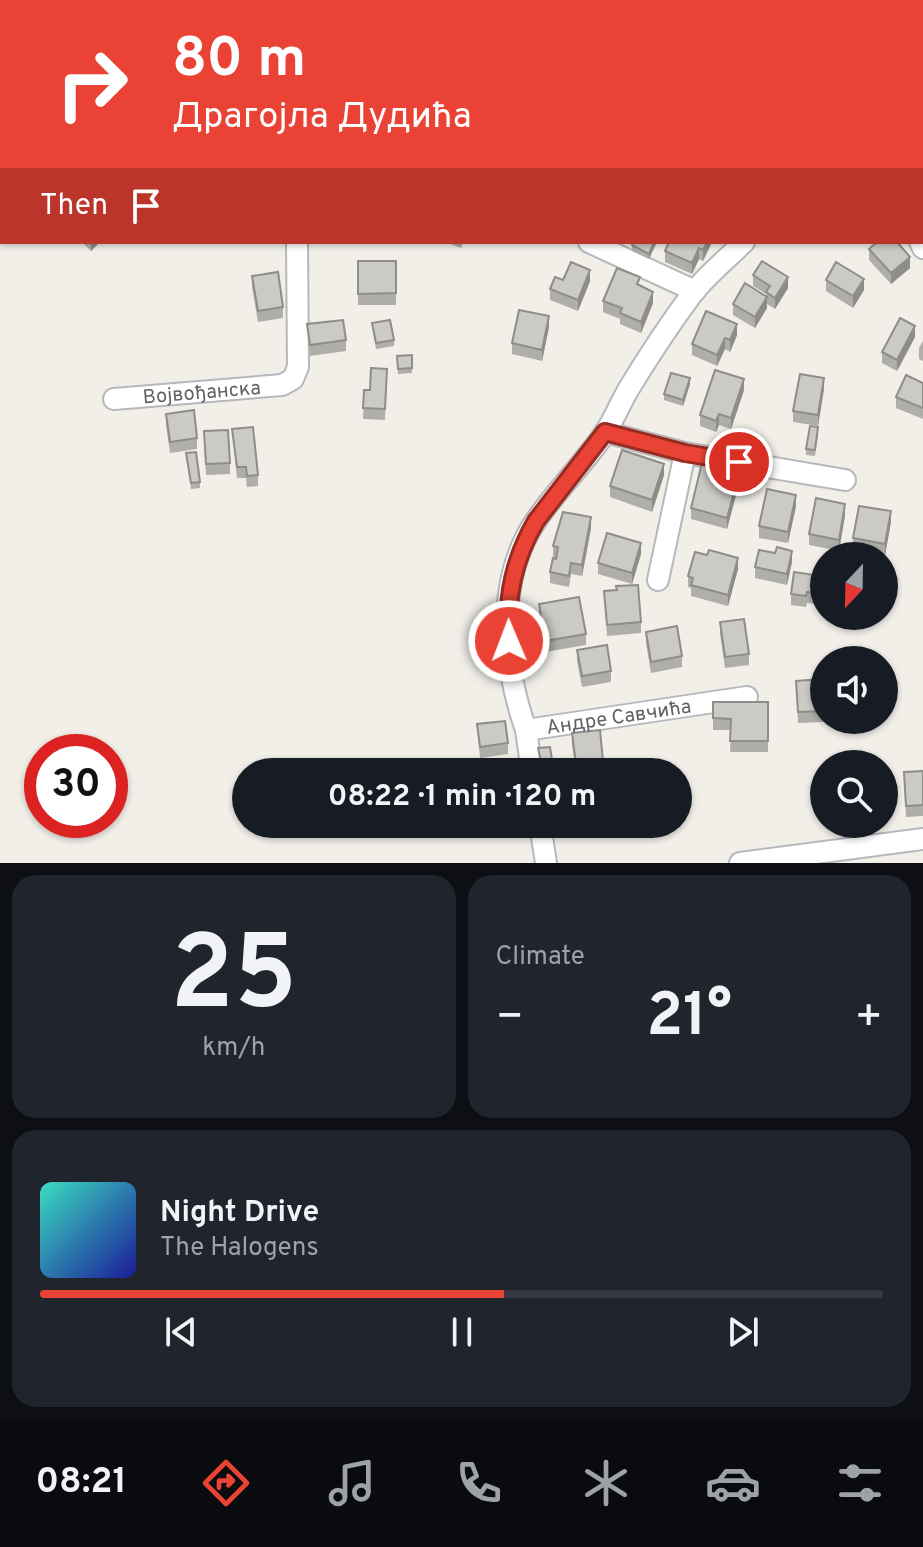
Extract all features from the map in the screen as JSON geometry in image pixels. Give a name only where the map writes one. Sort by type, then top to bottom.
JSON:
[{"type":"street","name":"Војвођанска","points":[[114,399],[282,385],[293,379],[298,367],[297,244]]},
{"type":"street","points":[[593,244],[695,291]]},
{"type":"street","name":"Андре Савчића","points":[[742,244],[695,291],[627,392],[605,432],[536,521],[519,554],[507,617],[520,712],[526,730],[747,697]]},
{"type":"street","points":[[605,432],[685,453],[845,480]]},
{"type":"street","points":[[658,580],[685,453]]},
{"type":"street","points":[[526,730],[530,758]]},
{"type":"street","points":[[542,838],[546,863]]},
{"type":"street","points":[[740,863],[923,839]]},
{"type":"building","points":[[632,244],[653,244],[649,254]]},
{"type":"building","points":[[668,244],[706,244],[703,250],[699,248],[692,263],[665,251]]},
{"type":"building","points":[[875,244],[899,244],[910,257],[891,273],[869,249]]},
{"type":"building","points":[[358,261],[396,261],[396,293],[358,294]]},
{"type":"building","points":[[762,261],[788,277],[775,298],[766,292],[770,286],[753,275]]},
{"type":"building","points":[[571,262],[590,270],[578,300],[550,289],[555,277],[563,280]]},
{"type":"building","points":[[836,262],[864,279],[853,296],[826,280]]},
{"type":"building","points":[[617,268],[640,277],[637,284],[653,292],[641,322],[620,313],[622,308],[603,301]]},
{"type":"building","points":[[278,272],[283,307],[258,311],[252,276]]},
{"type":"building","points":[[745,283],[767,297],[755,317],[733,304]]},
{"type":"building","points":[[519,310],[549,316],[542,350],[512,343]]},
{"type":"building","points":[[706,311],[737,324],[730,340],[725,338],[717,355],[692,344]]},
{"type":"building","points":[[900,318],[915,326],[897,360],[882,352]]},
{"type":"building","points":[[343,320],[346,340],[310,345],[307,324]]},
{"type":"building","points":[[390,320],[394,340],[376,343],[372,323]]},
{"type":"building","points":[[412,355],[412,368],[398,369],[397,356]]},
{"type":"building","points":[[371,368],[387,369],[385,409],[363,408],[364,390],[370,390]]},
{"type":"building","points":[[715,370],[744,379],[731,418],[719,414],[716,421],[700,415]]},
{"type":"building","points":[[671,373],[690,378],[683,400],[664,394]]},
{"type":"building","points":[[800,374],[824,378],[818,415],[793,411]]},
{"type":"building","points":[[906,375],[923,383],[923,408],[896,397]]},
{"type":"building","points":[[194,410],[197,438],[170,442],[166,414]]},
{"type":"building","points":[[810,426],[818,427],[815,450],[806,449]]},
{"type":"building","points":[[253,427],[258,475],[247,476],[246,467],[237,467],[232,429]]},
{"type":"building","points":[[228,430],[230,463],[206,464],[204,431]]},
{"type":"building","points":[[622,450],[664,464],[652,500],[610,486]]},
{"type":"building","points":[[196,452],[200,482],[191,483],[186,453]]},
{"type":"building","points":[[702,463],[739,473],[727,518],[691,508]]},
{"type":"building","points":[[767,489],[796,495],[788,532],[759,526]]},
{"type":"building","points":[[816,498],[845,504],[839,540],[809,534]]},
{"type":"building","points":[[859,506],[891,511],[885,542],[853,538]]},
{"type":"building","points":[[563,512],[591,517],[582,565],[571,563],[569,576],[550,572],[553,558],[556,559],[558,547],[553,546]]},
{"type":"building","points":[[607,533],[641,543],[632,573],[598,563]]},
{"type":"building","points":[[777,547],[792,551],[787,574],[755,567],[759,550],[775,553]]},
{"type":"building","points":[[709,550],[738,558],[728,595],[691,585],[693,578],[688,576],[695,552],[707,555]]},
{"type":"building","points":[[794,572],[810,574],[810,592],[806,596],[791,594]]},
{"type":"building","points":[[638,585],[641,622],[607,625],[604,591],[617,590],[616,586]]},
{"type":"building","points":[[579,597],[586,634],[545,641],[539,604]]},
{"type":"building","points":[[744,619],[749,654],[725,657],[720,622]]},
{"type":"building","points":[[677,626],[682,656],[651,662],[646,632]]},
{"type":"building","points":[[607,645],[611,671],[582,676],[577,650]]},
{"type":"building","points":[[810,680],[810,712],[798,712],[796,681]]},
{"type":"building","points":[[713,702],[768,702],[768,741],[730,741],[731,719],[713,718]]},
{"type":"building","points":[[505,721],[508,743],[480,747],[477,724]]},
{"type":"building","points":[[600,730],[603,758],[575,758],[572,733]]},
{"type":"building","points":[[550,747],[552,758],[540,758],[538,748]]},
{"type":"building","points":[[923,771],[923,805],[906,806],[904,772]]},
{"type":"route","points":[[509,641],[509,594],[527,536],[605,432],[685,453],[739,462]]}]
